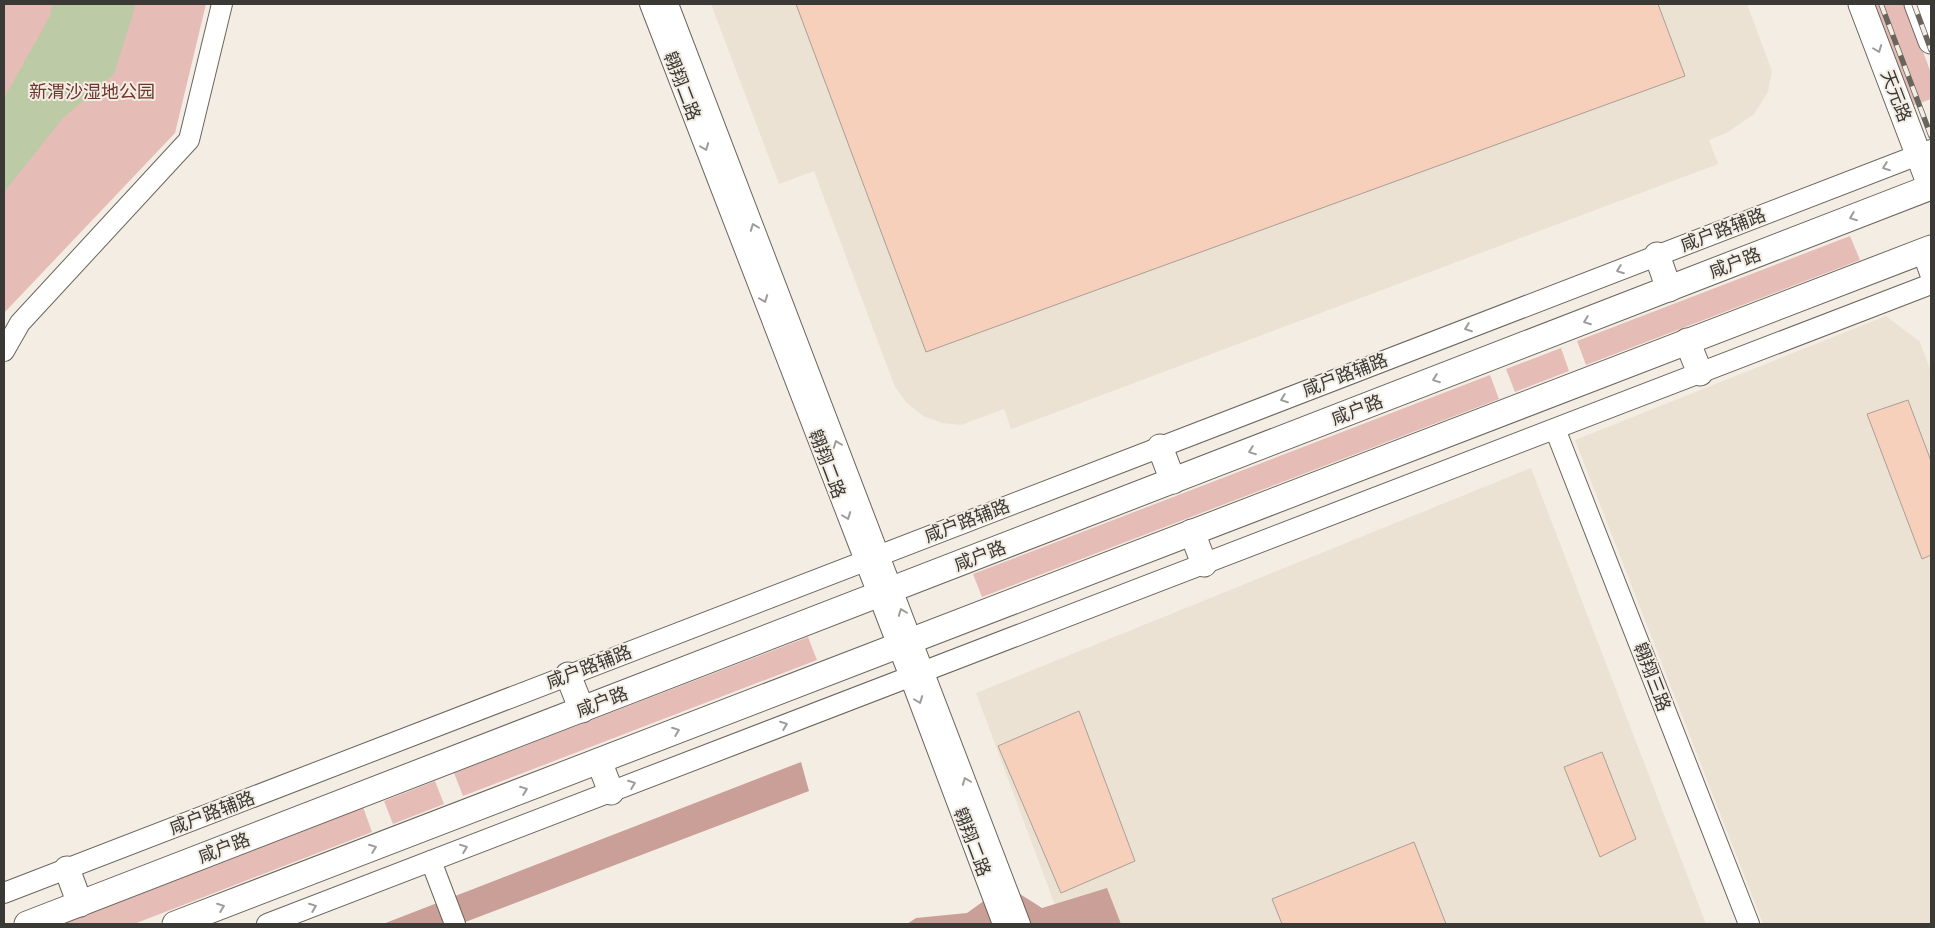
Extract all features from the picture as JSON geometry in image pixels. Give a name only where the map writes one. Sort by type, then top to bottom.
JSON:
[{"type":"main road","name":"天元路","points":[[1860,4],[1925,152],[1931,187]]},
{"type":"main road","points":[[1917,4],[1931,41]]},
{"type":"main road","name":"咸户路","points":[[27,924],[1931,187]]},
{"type":"main road","points":[[175,924],[1926,249]]},
{"type":"main road","points":[[1657,255],[1669,289]]},
{"type":"main road","points":[[1687,342],[1700,373]]},
{"type":"main road","points":[[1160,447],[1173,481]]},
{"type":"main road","points":[[1192,532],[1204,564]]},
{"type":"main road","points":[[568,675],[582,710]]},
{"type":"main road","points":[[599,761],[611,792]]},
{"type":"main road","points":[[67,869],[80,904]]},
{"type":"street","points":[[4,351],[20,323],[189,140],[222,4]]},
{"type":"street","name":"翱翔二路","points":[[650,4],[872,558]]},
{"type":"street","name":"翱翔二路","points":[[668,4],[885,593],[1020,924]]},
{"type":"street","name":"咸户路辅路","points":[[4,893],[1925,152]]},
{"type":"street","points":[[1926,249],[1931,276]]},
{"type":"street","points":[[267,924],[1931,284]]},
{"type":"street","name":"翱翔三路","points":[[1555,429],[1749,924]]},
{"type":"street","name":"翱翔二路","points":[[917,674],[1003,924]]},
{"type":"street","points":[[431,861],[455,924]]},
{"type":"shaded area","points":[[52,4],[136,4],[114,74],[63,118],[4,192],[4,98],[50,16]]},
{"type":"shaded area","points":[[711,4],[1747,4],[1772,71],[1768,92],[1754,114],[1728,132],[1709,140],[1718,164],[1011,429],[1004,409],[961,425],[942,423],[923,416],[906,402],[895,387],[814,171],[779,184]]},
{"type":"shaded area","points":[[1886,316],[1920,342],[1931,372],[1931,924],[1763,924],[1575,440]]},
{"type":"shaded area","points":[[1531,468],[1706,924],[1062,924],[976,693]]},
{"type":"shaded area","points":[[801,762],[809,791],[460,924],[383,924]]},
{"type":"shaded area","points":[[1006,885],[1042,908],[1107,888],[1121,924],[907,924],[916,918],[967,913]]},
{"type":"green space","name":"新渭沙湿地公园","points":[[4,4],[206,4],[175,133],[4,313]]},
{"type":"green space","points":[[1873,4],[1905,4],[1931,73],[1931,99],[1912,106]]},
{"type":"green space","points":[[1850,236],[1860,260],[1586,365],[1577,341]]},
{"type":"green space","points":[[1561,348],[1569,371],[1515,392],[1506,369]]},
{"type":"green space","points":[[1490,375],[1499,399],[982,597],[973,574]]},
{"type":"green space","points":[[808,637],[817,660],[463,796],[454,773]]},
{"type":"green space","points":[[435,781],[444,804],[393,824],[384,801]]},
{"type":"green space","points":[[363,807],[372,832],[134,924],[62,924]]},
{"type":"building","points":[[796,4],[1658,4],[1685,76],[926,352]]},
{"type":"building","points":[[1908,400],[1931,461],[1931,555],[1922,559],[1867,414]]},
{"type":"building","points":[[1079,711],[1135,861],[1061,893],[998,746]]},
{"type":"building","points":[[1602,752],[1636,839],[1600,857],[1564,767]]},
{"type":"building","points":[[1414,842],[1446,924],[1282,924],[1272,899]]},
{"type":"railway","points":[[1881,4],[1931,136]]},
{"type":"railway","points":[[1914,4],[1931,50]]}]
